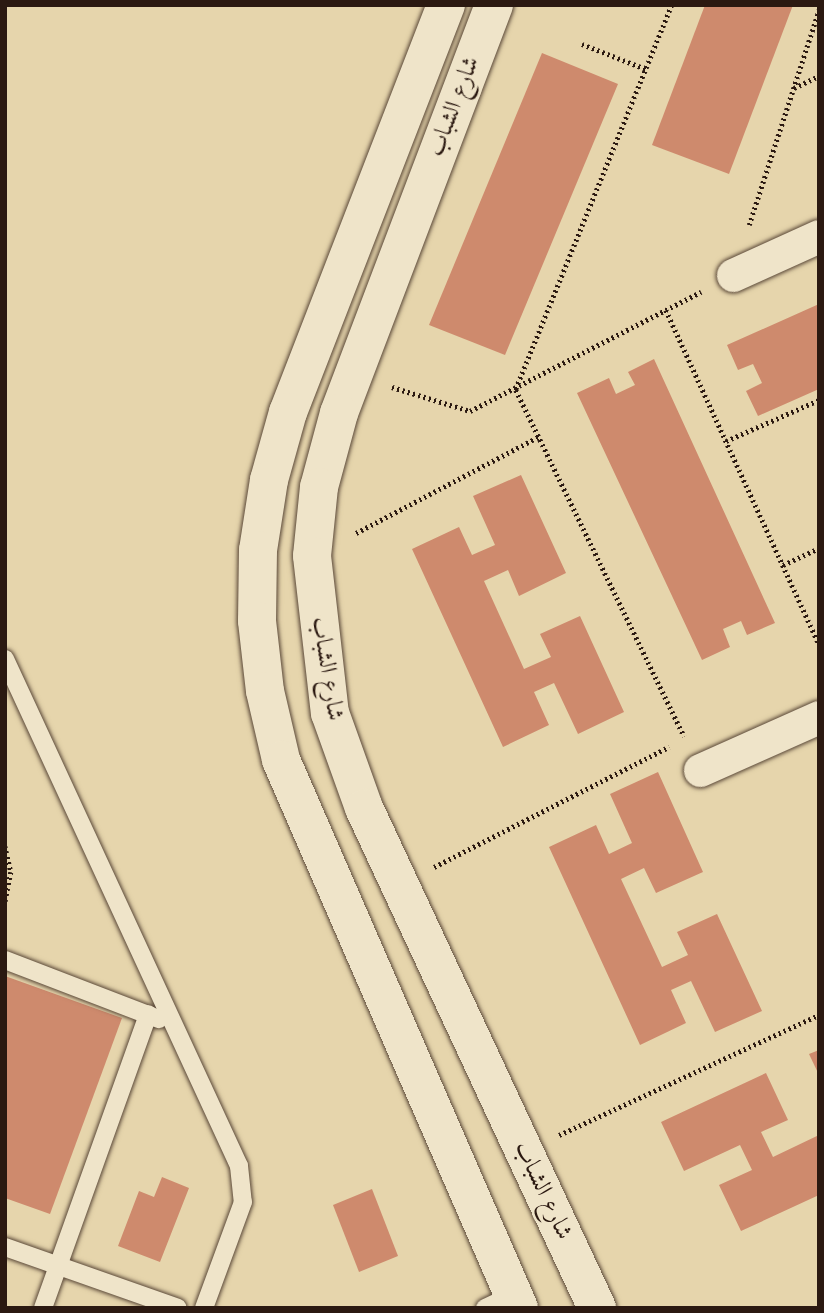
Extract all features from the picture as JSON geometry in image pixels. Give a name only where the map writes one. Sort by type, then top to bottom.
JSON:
[{"type":"street","name":"شارع الشباب","points":[[446,5],[288,412],[269,480],[258,550],[257,621],[265,691],[281,760],[506,1303]]},
{"type":"street","name":"شارع الشباب","points":[[494,5],[354,374],[319,487],[312,556],[330,713],[399,886],[597,1308]]},
{"type":"street","points":[[733,275],[819,236]]},
{"type":"street","points":[[700,770],[819,717]]},
{"type":"lane","points":[[5,659],[178,1026],[244,1184],[237,1221],[204,1308]]},
{"type":"lane","points":[[5,960],[178,1026]]},
{"type":"lane","points":[[43,1308],[148,1014]]},
{"type":"lane","points":[[5,1247],[178,1308]]},
{"type":"path","points":[[672,5],[516,390],[700,770]]},
{"type":"path","points":[[354,374],[470,411],[516,390],[733,275],[819,9]]},
{"type":"path","points":[[582,44],[646,69]]},
{"type":"path","points":[[793,88],[819,76]]},
{"type":"path","points":[[666,310],[819,644]]},
{"type":"path","points":[[726,441],[819,400]]},
{"type":"path","points":[[312,556],[538,437]]},
{"type":"path","points":[[783,565],[819,548]]},
{"type":"path","points":[[399,886],[685,739]]},
{"type":"path","points":[[5,846],[11,872],[5,902]]},
{"type":"path","points":[[523,1152],[819,1015]]},
{"type":"building","points":[[705,5],[793,5],[729,174],[652,145]]},
{"type":"building","points":[[542,53],[618,84],[505,355],[429,325]]},
{"type":"building","points":[[819,304],[819,389],[758,416],[746,391],[762,383],[753,364],[738,370],[727,345]]},
{"type":"building","points":[[654,359],[775,623],[747,635],[741,621],[723,629],[730,647],[702,660],[577,393],[609,378],[616,394],[635,385],[628,372]]},
{"type":"building","points":[[521,475],[566,573],[519,596],[508,570],[484,581],[524,669],[551,657],[540,634],[580,616],[624,712],[578,734],[554,683],[534,692],[549,725],[503,747],[412,549],[459,527],[472,555],[495,545],[473,496]]},
{"type":"building","points":[[658,772],[703,872],[656,893],[644,868],[621,879],[662,967],[688,955],[677,932],[717,914],[762,1011],[715,1032],[691,981],[671,990],[686,1023],[640,1045],[549,847],[596,825],[609,854],[632,843],[610,794]]},
{"type":"building","points":[[5,976],[122,1018],[50,1214],[5,1198]]},
{"type":"building","points":[[819,1050],[819,1075],[809,1054]]},
{"type":"building","points":[[766,1073],[788,1120],[761,1132],[773,1157],[819,1135],[819,1195],[741,1231],[719,1185],[752,1170],[740,1145],[684,1171],[661,1122]]},
{"type":"building","points":[[162,1177],[189,1188],[160,1262],[118,1246],[139,1191],[154,1197]]},
{"type":"building","points":[[372,1189],[398,1256],[359,1272],[333,1205]]}]
